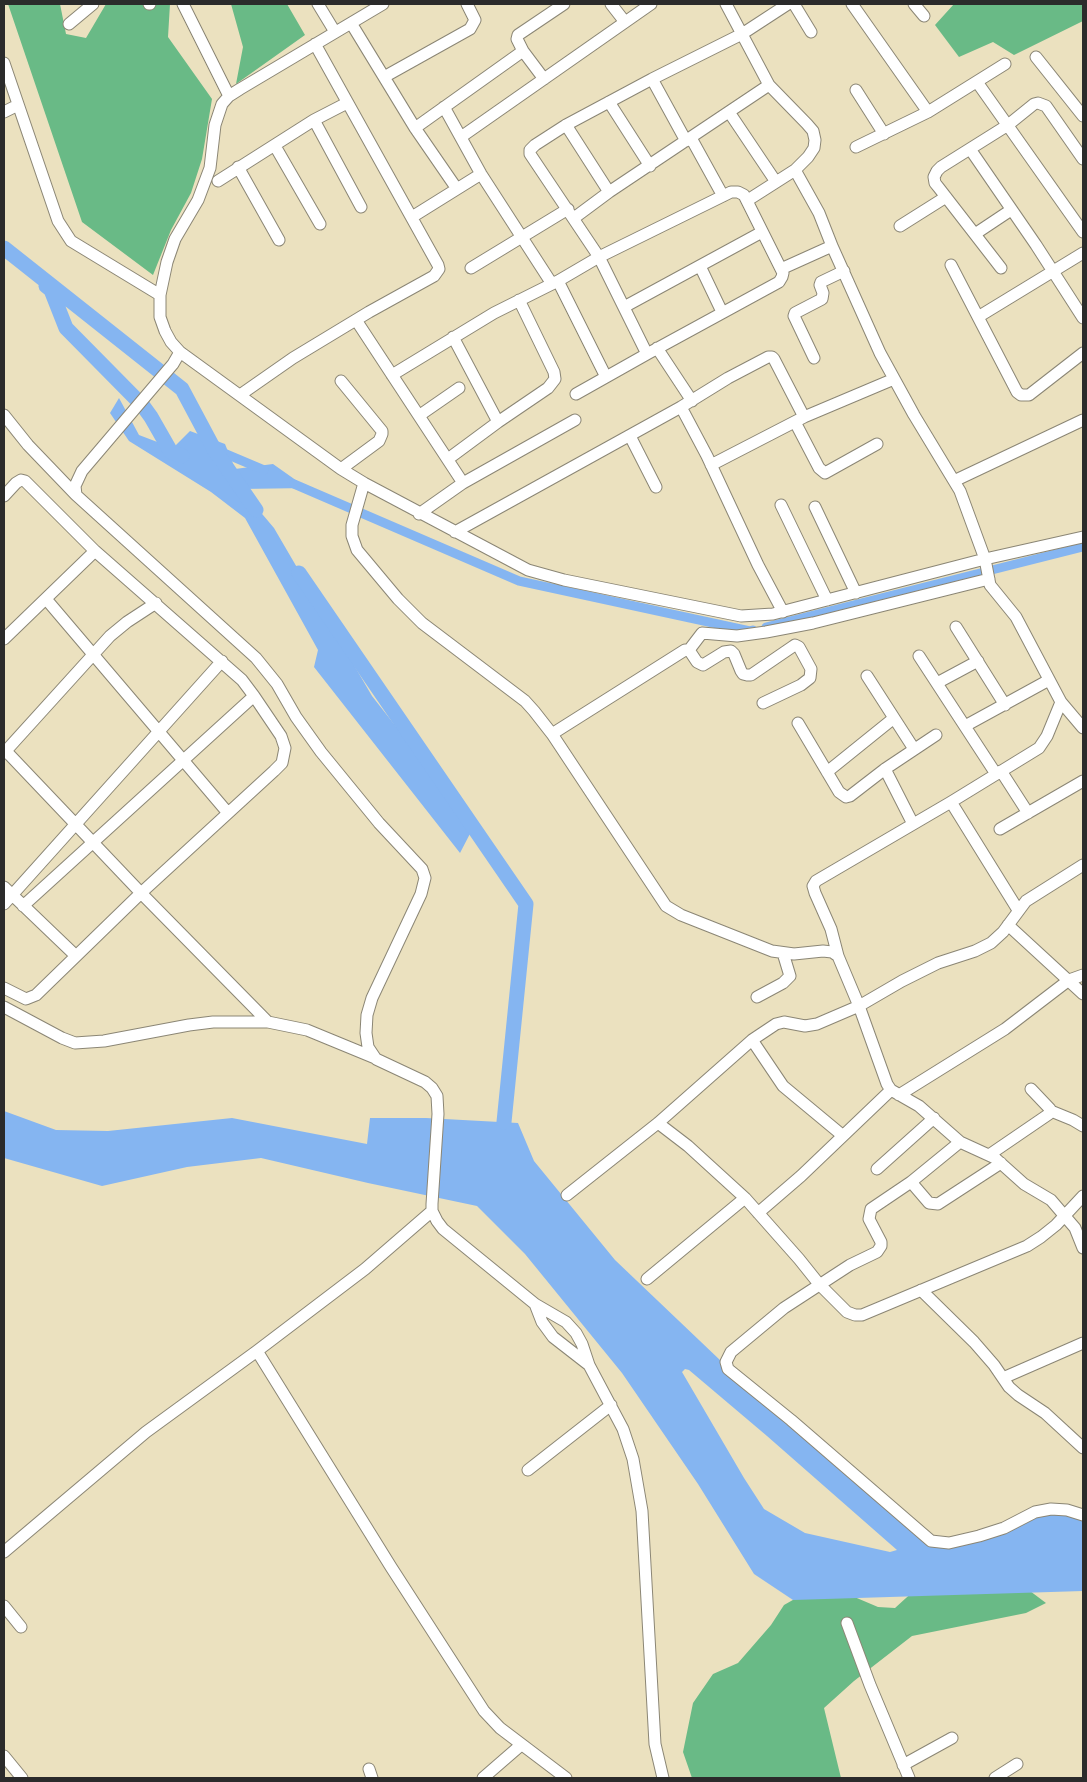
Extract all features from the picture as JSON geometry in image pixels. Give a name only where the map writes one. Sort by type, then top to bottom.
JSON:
[{"type":"street","points":[[69,24],[91,4]]},
{"type":"street","points":[[183,4],[229,96]]},
{"type":"street","points":[[318,4],[335,32]]},
{"type":"street","points":[[384,77],[470,29],[475,20],[467,4]]},
{"type":"street","points":[[544,79],[523,51],[517,39],[518,35],[564,4]]},
{"type":"street","points":[[611,4],[625,22]]},
{"type":"street","points":[[461,137],[652,4]]},
{"type":"street","points":[[726,4],[769,85],[813,131],[816,140],[814,148],[808,157],[795,170],[748,200]]},
{"type":"street","points":[[692,400],[652,351],[624,307],[571,213],[530,154],[530,150],[535,144],[566,125],[742,34],[788,4]]},
{"type":"street","points":[[794,4],[811,32]]},
{"type":"street","points":[[852,4],[928,112]]},
{"type":"street","points":[[914,4],[924,16]]},
{"type":"street","points":[[379,5],[229,96],[222,104],[218,114],[210,168],[206,182],[198,200],[175,239],[167,262],[160,295],[160,317],[171,342],[180,352],[341,469],[363,488],[419,514],[528,570],[543,575],[741,616],[783,612],[1083,538]]},
{"type":"street","points":[[351,22],[456,189]]},
{"type":"street","points":[[240,395],[280,366],[438,273],[438,264],[315,44]]},
{"type":"street","points":[[416,128],[523,51]]},
{"type":"street","points":[[1036,57],[1082,112]]},
{"type":"street","points":[[4,63],[63,231],[79,247],[160,295]]},
{"type":"street","points":[[856,147],[928,112],[1005,64]]},
{"type":"street","points":[[652,79],[723,196]]},
{"type":"street","points":[[978,82],[1083,232]]},
{"type":"street","points":[[471,268],[521,236],[571,213],[609,192],[769,85]]},
{"type":"street","points":[[856,90],[884,134]]},
{"type":"street","points":[[218,182],[238,167],[275,146],[314,120],[348,102]]},
{"type":"street","points":[[609,102],[650,166]]},
{"type":"street","points":[[1001,268],[935,183],[934,177],[937,172],[1008,125],[1034,104],[1042,103],[1083,159]]},
{"type":"street","points":[[4,112],[18,105]]},
{"type":"street","points":[[444,107],[481,174],[521,236],[555,282],[606,377]]},
{"type":"street","points":[[729,112],[776,182]]},
{"type":"street","points":[[314,120],[360,207]]},
{"type":"street","points":[[566,125],[609,192]]},
{"type":"street","points":[[275,146],[320,224]]},
{"type":"street","points":[[970,149],[1036,244],[1083,318]]},
{"type":"street","points":[[238,167],[280,240]]},
{"type":"street","points":[[795,170],[819,213],[880,353],[954,481],[985,562],[993,589],[1021,625],[1060,702],[1083,728]]},
{"type":"street","points":[[412,218],[481,174]]},
{"type":"street","points":[[392,374],[494,313],[598,258],[731,192],[738,192],[744,195],[781,269],[782,277],[779,282],[576,394]]},
{"type":"street","points":[[900,226],[946,197]]},
{"type":"street","points":[[975,234],[1011,210]]},
{"type":"street","points":[[624,307],[762,232]]},
{"type":"street","points":[[781,269],[832,246]]},
{"type":"street","points":[[978,318],[1083,252]]},
{"type":"street","points":[[951,265],[1016,392],[1021,396],[1029,395],[1083,353]]},
{"type":"street","points":[[700,266],[722,312]]},
{"type":"street","points":[[814,358],[794,316],[795,313],[822,299],[821,282],[844,271]]},
{"type":"street","points":[[448,459],[548,388],[555,379],[554,372],[519,300]]},
{"type":"street","points":[[356,320],[463,483]]},
{"type":"street","points":[[453,338],[498,422]]},
{"type":"street","points":[[76,495],[75,486],[77,480],[105,443],[173,364],[180,352]]},
{"type":"street","points":[[455,532],[681,408],[763,359],[772,357],[819,468],[825,473],[877,444]]},
{"type":"street","points":[[711,466],[799,419],[894,379]]},
{"type":"street","points":[[340,380],[382,431],[379,441],[341,469]]},
{"type":"street","points":[[420,415],[459,388]]},
{"type":"street","points":[[681,408],[711,466],[758,566],[783,612]]},
{"type":"street","points":[[4,415],[28,445],[76,495],[256,658],[277,684],[296,717],[321,752],[379,823],[422,869],[425,878],[421,894],[372,998],[366,1033],[368,1047],[376,1059]]},
{"type":"street","points":[[419,514],[463,483],[575,420]]},
{"type":"street","points":[[954,481],[1083,420]]},
{"type":"street","points":[[630,436],[656,487]]},
{"type":"street","points":[[4,496],[16,483],[21,480],[25,481],[96,551],[242,680],[281,736],[285,748],[282,764],[140,893],[32,998],[26,999],[4,988]]},
{"type":"street","points":[[363,488],[352,525],[352,536],[357,550],[398,599],[422,624],[525,701],[552,734],[666,906],[681,915],[760,947],[783,953],[822,951],[832,952],[838,956]]},
{"type":"street","points":[[780,504],[826,600]]},
{"type":"street","points":[[815,507],[856,593]]},
{"type":"street","points":[[4,639],[96,551]]},
{"type":"street","points":[[552,734],[680,652],[689,650],[702,633],[737,636],[766,632],[813,623],[989,579]]},
{"type":"street","points":[[46,598],[228,813]]},
{"type":"street","points":[[156,603],[120,627],[4,751],[140,893],[268,1022]]},
{"type":"street","points":[[956,626],[1005,705]]},
{"type":"street","points":[[689,650],[697,662],[703,665],[724,652],[731,651],[743,674],[751,675],[792,647],[799,647],[811,669],[810,678],[801,685],[763,704]]},
{"type":"street","points":[[919,656],[965,726],[1028,813]]},
{"type":"street","points":[[4,904],[8,891],[74,823],[222,661]]},
{"type":"street","points":[[937,683],[978,661]]},
{"type":"street","points":[[867,676],[914,749]]},
{"type":"street","points":[[965,726],[1049,680]]},
{"type":"street","points":[[23,906],[254,696]]},
{"type":"street","points":[[1060,702],[1044,743],[1039,748],[816,881],[813,886],[831,929],[838,956],[859,1006],[887,1084],[895,1092],[919,1106],[960,1142],[989,1155],[1024,1184],[1051,1200],[1065,1216],[1079,1226],[1083,1248]]},
{"type":"street","points":[[827,772],[894,718]]},
{"type":"street","points":[[798,723],[839,792],[846,797],[936,735]]},
{"type":"street","points":[[886,768],[913,824]]},
{"type":"street","points":[[1000,829],[1083,781]]},
{"type":"street","points":[[951,802],[1018,910]]},
{"type":"street","points":[[567,1196],[658,1123],[752,1040],[780,1022],[788,1022],[799,1026],[810,1025],[859,1006],[938,963],[975,951],[991,943],[1008,925],[1026,901],[1083,865]]},
{"type":"street","points":[[8,891],[76,956]]},
{"type":"street","points":[[1008,925],[1083,994]]},
{"type":"street","points":[[757,997],[783,983],[790,976],[783,953]]},
{"type":"street","points":[[758,1213],[801,1176],[842,1135],[895,1092],[1005,1029],[1069,980],[1083,975]]},
{"type":"street","points":[[4,1007],[62,1038],[76,1043],[104,1041],[213,1022],[268,1022],[307,1030],[376,1059],[425,1082],[432,1088],[437,1096],[438,1114],[432,1208],[444,1230],[535,1304],[566,1322],[576,1333],[582,1344],[589,1366],[623,1429],[633,1459],[642,1511],[655,1744],[663,1778]]},
{"type":"street","points":[[752,1040],[783,1086],[842,1135]]},
{"type":"street","points":[[1031,1089],[1051,1112],[1062,1115],[1083,1126]]},
{"type":"street","points":[[989,1155],[1051,1112]]},
{"type":"street","points":[[877,1169],[934,1118]]},
{"type":"street","points":[[658,1123],[688,1146],[745,1198],[819,1284],[847,1312],[855,1315],[862,1314],[922,1290],[1027,1246],[1041,1237],[1065,1216],[1083,1196]]},
{"type":"street","points":[[960,1142],[911,1182],[871,1210],[869,1219],[881,1242],[880,1249],[819,1284],[784,1308],[731,1352],[726,1362],[728,1368],[931,1541],[949,1543],[979,1536],[1004,1528],[1035,1512],[1051,1509],[1067,1510],[1083,1515]]},
{"type":"street","points":[[911,1182],[929,1204],[938,1204],[1001,1163]]},
{"type":"street","points":[[647,1279],[745,1198]]},
{"type":"street","points":[[4,1552],[146,1432],[365,1269],[432,1208]]},
{"type":"street","points":[[922,1290],[974,1342],[1018,1395],[1045,1412],[1083,1448]]},
{"type":"street","points":[[535,1304],[542,1322],[553,1336],[565,1348],[589,1366]]},
{"type":"street","points":[[1003,1378],[1083,1343]]},
{"type":"street","points":[[257,1351],[391,1567],[484,1711],[494,1723],[566,1778]]},
{"type":"street","points":[[528,1470],[611,1404]]},
{"type":"street","points":[[4,1606],[21,1626]]},
{"type":"street","points":[[847,1623],[870,1685],[909,1778]]},
{"type":"street","points":[[903,1765],[952,1738]]},
{"type":"street","points":[[483,1778],[522,1744]]},
{"type":"street","points":[[4,1756],[22,1778]]},
{"type":"street","points":[[995,1778],[1017,1764]]},
{"type":"green space","points":[[8,4],[60,4],[66,34],[86,38],[106,4],[170,4],[168,37],[212,99],[202,159],[191,193],[171,230],[153,275],[82,222]]},
{"type":"green space","points":[[231,4],[287,4],[305,35],[236,84],[243,47]]},
{"type":"green space","points":[[954,4],[1083,4],[1083,21],[1014,55],[993,42],[959,57],[935,25]]},
{"type":"green space","points":[[917,1588],[1026,1588],[1046,1603],[1026,1613],[912,1636],[854,1681],[824,1708],[841,1778],[692,1778],[683,1752],[693,1703],[713,1674],[738,1663],[771,1625],[784,1605],[807,1592],[845,1593],[878,1607],[895,1608]]},
{"type":"water","points":[[119,398],[139,435],[173,448],[190,431],[225,444],[235,469],[273,464],[307,488],[241,489],[274,528],[372,696],[474,826],[460,853],[314,667],[318,650],[245,518],[211,492],[129,441],[110,413]]},
{"type":"water","points":[[4,1111],[56,1130],[108,1131],[232,1118],[367,1144],[370,1118],[426,1118],[518,1123],[534,1161],[615,1260],[721,1361],[930,1544],[994,1531],[1044,1508],[1083,1520],[1083,1591],[793,1600],[754,1574],[698,1484],[622,1373],[525,1254],[477,1206],[261,1158],[187,1167],[102,1186],[4,1158]],"holes":[[[685,1369],[689,1370],[767,1436],[897,1550],[890,1552],[805,1533],[764,1509],[682,1372]]]},
{"type":"waterway","points":[[4,248],[182,389],[214,449],[256,510]]},
{"type":"waterway","points":[[46,286],[51,290],[66,328],[143,406],[171,452],[182,456]]},
{"type":"waterway","points":[[219,451],[264,470]]},
{"type":"waterway","points":[[294,484],[519,581],[750,631],[753,630]]},
{"type":"waterway","points":[[766,627],[1083,547]]},
{"type":"waterway","points":[[299,573],[526,904],[504,1122]]}]
